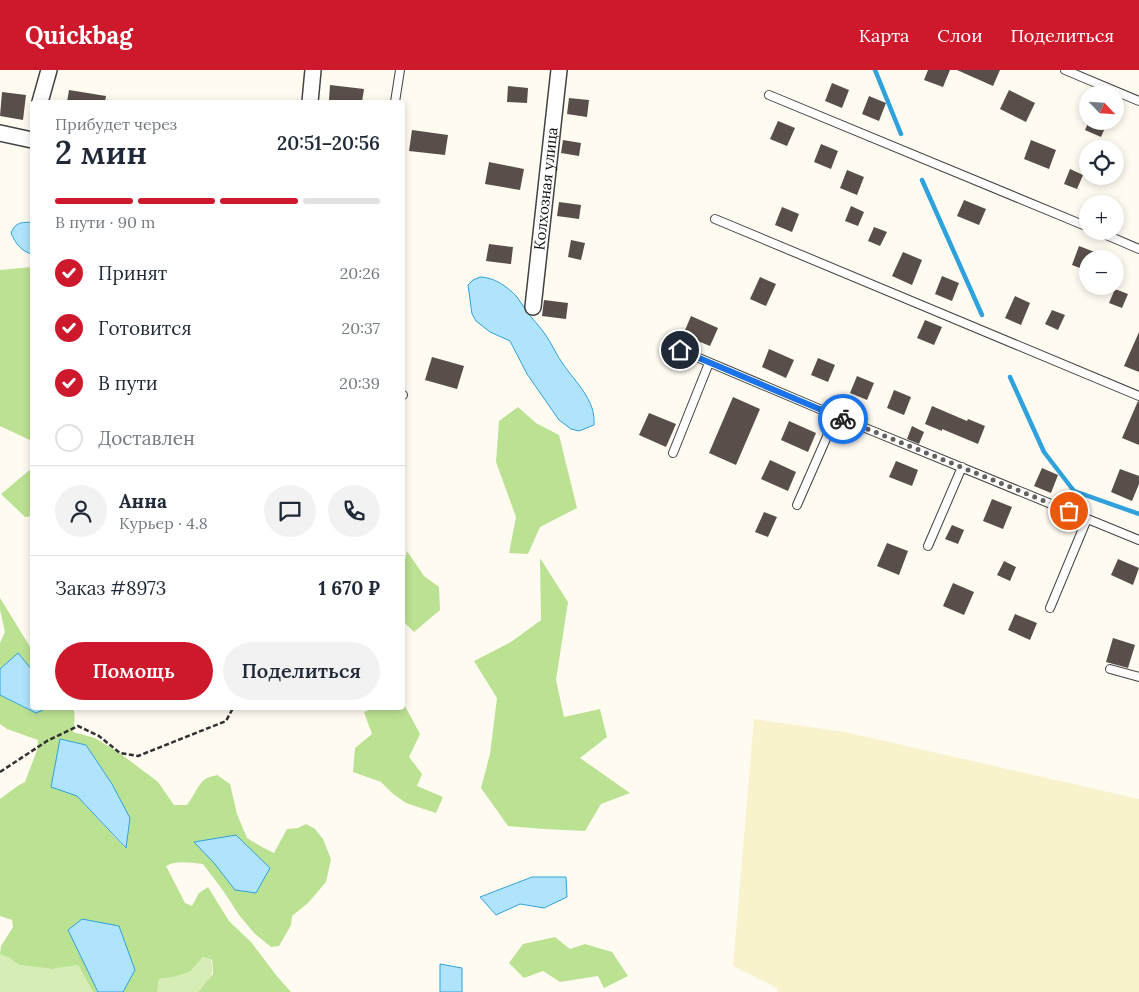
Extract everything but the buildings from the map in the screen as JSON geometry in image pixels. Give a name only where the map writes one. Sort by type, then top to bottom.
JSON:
[{"type":"street","points":[[41,100],[49,70]]},
{"type":"street","points":[[310,100],[313,70]]},
{"type":"street","name":"Колхозная улица","points":[[533,307],[559,70]]},
{"type":"street","points":[[0,133],[30,137]]},
{"type":"lane","points":[[395,100],[400,70]]},
{"type":"lane","points":[[1065,70],[1139,101]]},
{"type":"lane","points":[[769,95],[1079,223]]},
{"type":"lane","points":[[715,219],[1139,396]]},
{"type":"lane","points":[[1118,240],[1139,249]]},
{"type":"lane","points":[[680,350],[1139,540]]},
{"type":"lane","points":[[673,453],[709,363]]},
{"type":"lane","points":[[797,505],[836,416]]},
{"type":"lane","points":[[928,546],[962,467]]},
{"type":"lane","points":[[1050,608],[1087,518]]},
{"type":"lane","points":[[1110,669],[1139,677]]},
{"type":"path","points":[[0,772],[47,741],[78,726],[99,736],[120,753],[138,756],[226,721],[232,710]]},
{"type":"shaded area","points":[[754,719],[845,732],[1139,799],[1139,992],[778,992],[777,988],[733,966]]},
{"type":"green space","points":[[30,267],[30,440],[0,426],[0,270]]},
{"type":"green space","points":[[518,407],[536,423],[559,435],[577,508],[540,527],[528,554],[509,553],[516,517],[496,462],[499,421]]},
{"type":"green space","points":[[30,470],[30,516],[25,517],[1,494]]},
{"type":"green space","points":[[407,551],[424,576],[439,587],[440,610],[414,632],[405,623],[405,560]]},
{"type":"green space","points":[[540,558],[568,602],[556,680],[564,717],[600,709],[607,737],[580,758],[630,793],[601,804],[585,831],[508,826],[481,788],[490,754],[497,698],[474,661],[511,642],[541,620]]},
{"type":"green space","points":[[0,598],[30,647],[30,668],[18,653],[0,669],[0,643],[5,632],[0,610]]},
{"type":"green space","points":[[0,695],[36,713],[43,710],[74,710],[75,717],[73,732],[95,738],[121,754],[158,782],[174,805],[187,805],[202,781],[217,775],[230,784],[237,814],[247,838],[262,847],[274,853],[287,829],[298,828],[306,824],[315,829],[323,839],[331,859],[326,882],[308,903],[292,916],[291,925],[279,946],[271,947],[254,933],[203,864],[179,862],[166,866],[185,903],[192,906],[199,893],[208,887],[229,921],[251,942],[291,992],[198,992],[213,974],[212,960],[203,957],[190,972],[159,979],[157,992],[93,992],[78,965],[52,969],[19,965],[0,954],[1,946],[13,927],[12,920],[0,916],[0,799],[25,782],[37,750],[38,740],[7,729],[0,724]],"holes":[[[86,745],[112,784],[130,818],[125,848],[77,796]]]},
{"type":"green space","points":[[405,706],[420,734],[409,757],[422,774],[417,786],[443,797],[436,813],[406,803],[381,782],[353,772],[355,748],[372,734],[364,712],[369,710],[405,710]]},
{"type":"green space","points":[[555,937],[570,949],[585,944],[612,952],[628,976],[604,988],[598,976],[560,982],[543,971],[524,978],[509,963],[523,944]]},
{"type":"green space","points":[[0,954],[19,965],[52,969],[78,965],[93,992],[0,992]]},
{"type":"green space","points":[[203,957],[211,960],[212,974],[198,992],[157,992],[159,979],[190,972]]},
{"type":"water","points":[[30,222],[30,253],[19,247],[11,233],[17,225]]},
{"type":"water","points":[[480,277],[500,283],[517,297],[545,334],[561,361],[584,392],[592,408],[594,425],[579,431],[571,429],[559,420],[527,374],[510,341],[490,332],[476,321],[472,314],[468,285]]},
{"type":"water","points":[[18,653],[30,668],[30,710],[0,695],[0,669]]},
{"type":"water","points":[[30,710],[43,710],[36,713]]},
{"type":"water","points":[[60,739],[86,745],[112,784],[130,818],[126,848],[77,796],[51,787]]},
{"type":"water","points":[[236,835],[270,868],[256,893],[235,890],[214,863],[194,842]]},
{"type":"water","points":[[532,877],[566,877],[567,897],[544,908],[520,904],[496,915],[480,897]]},
{"type":"water","points":[[82,919],[119,926],[135,970],[123,992],[98,992],[68,930]]},
{"type":"water","points":[[440,964],[462,968],[462,992],[440,992]]},
{"type":"waterway","points":[[875,70],[901,134]]},
{"type":"waterway","points":[[922,180],[982,315]]},
{"type":"waterway","points":[[1010,377],[1044,452],[1074,491],[1139,514]]},
{"type":"way so far","points":[[843,419],[1069,511]]},
{"type":"route","points":[[680,350],[843,419]]}]
